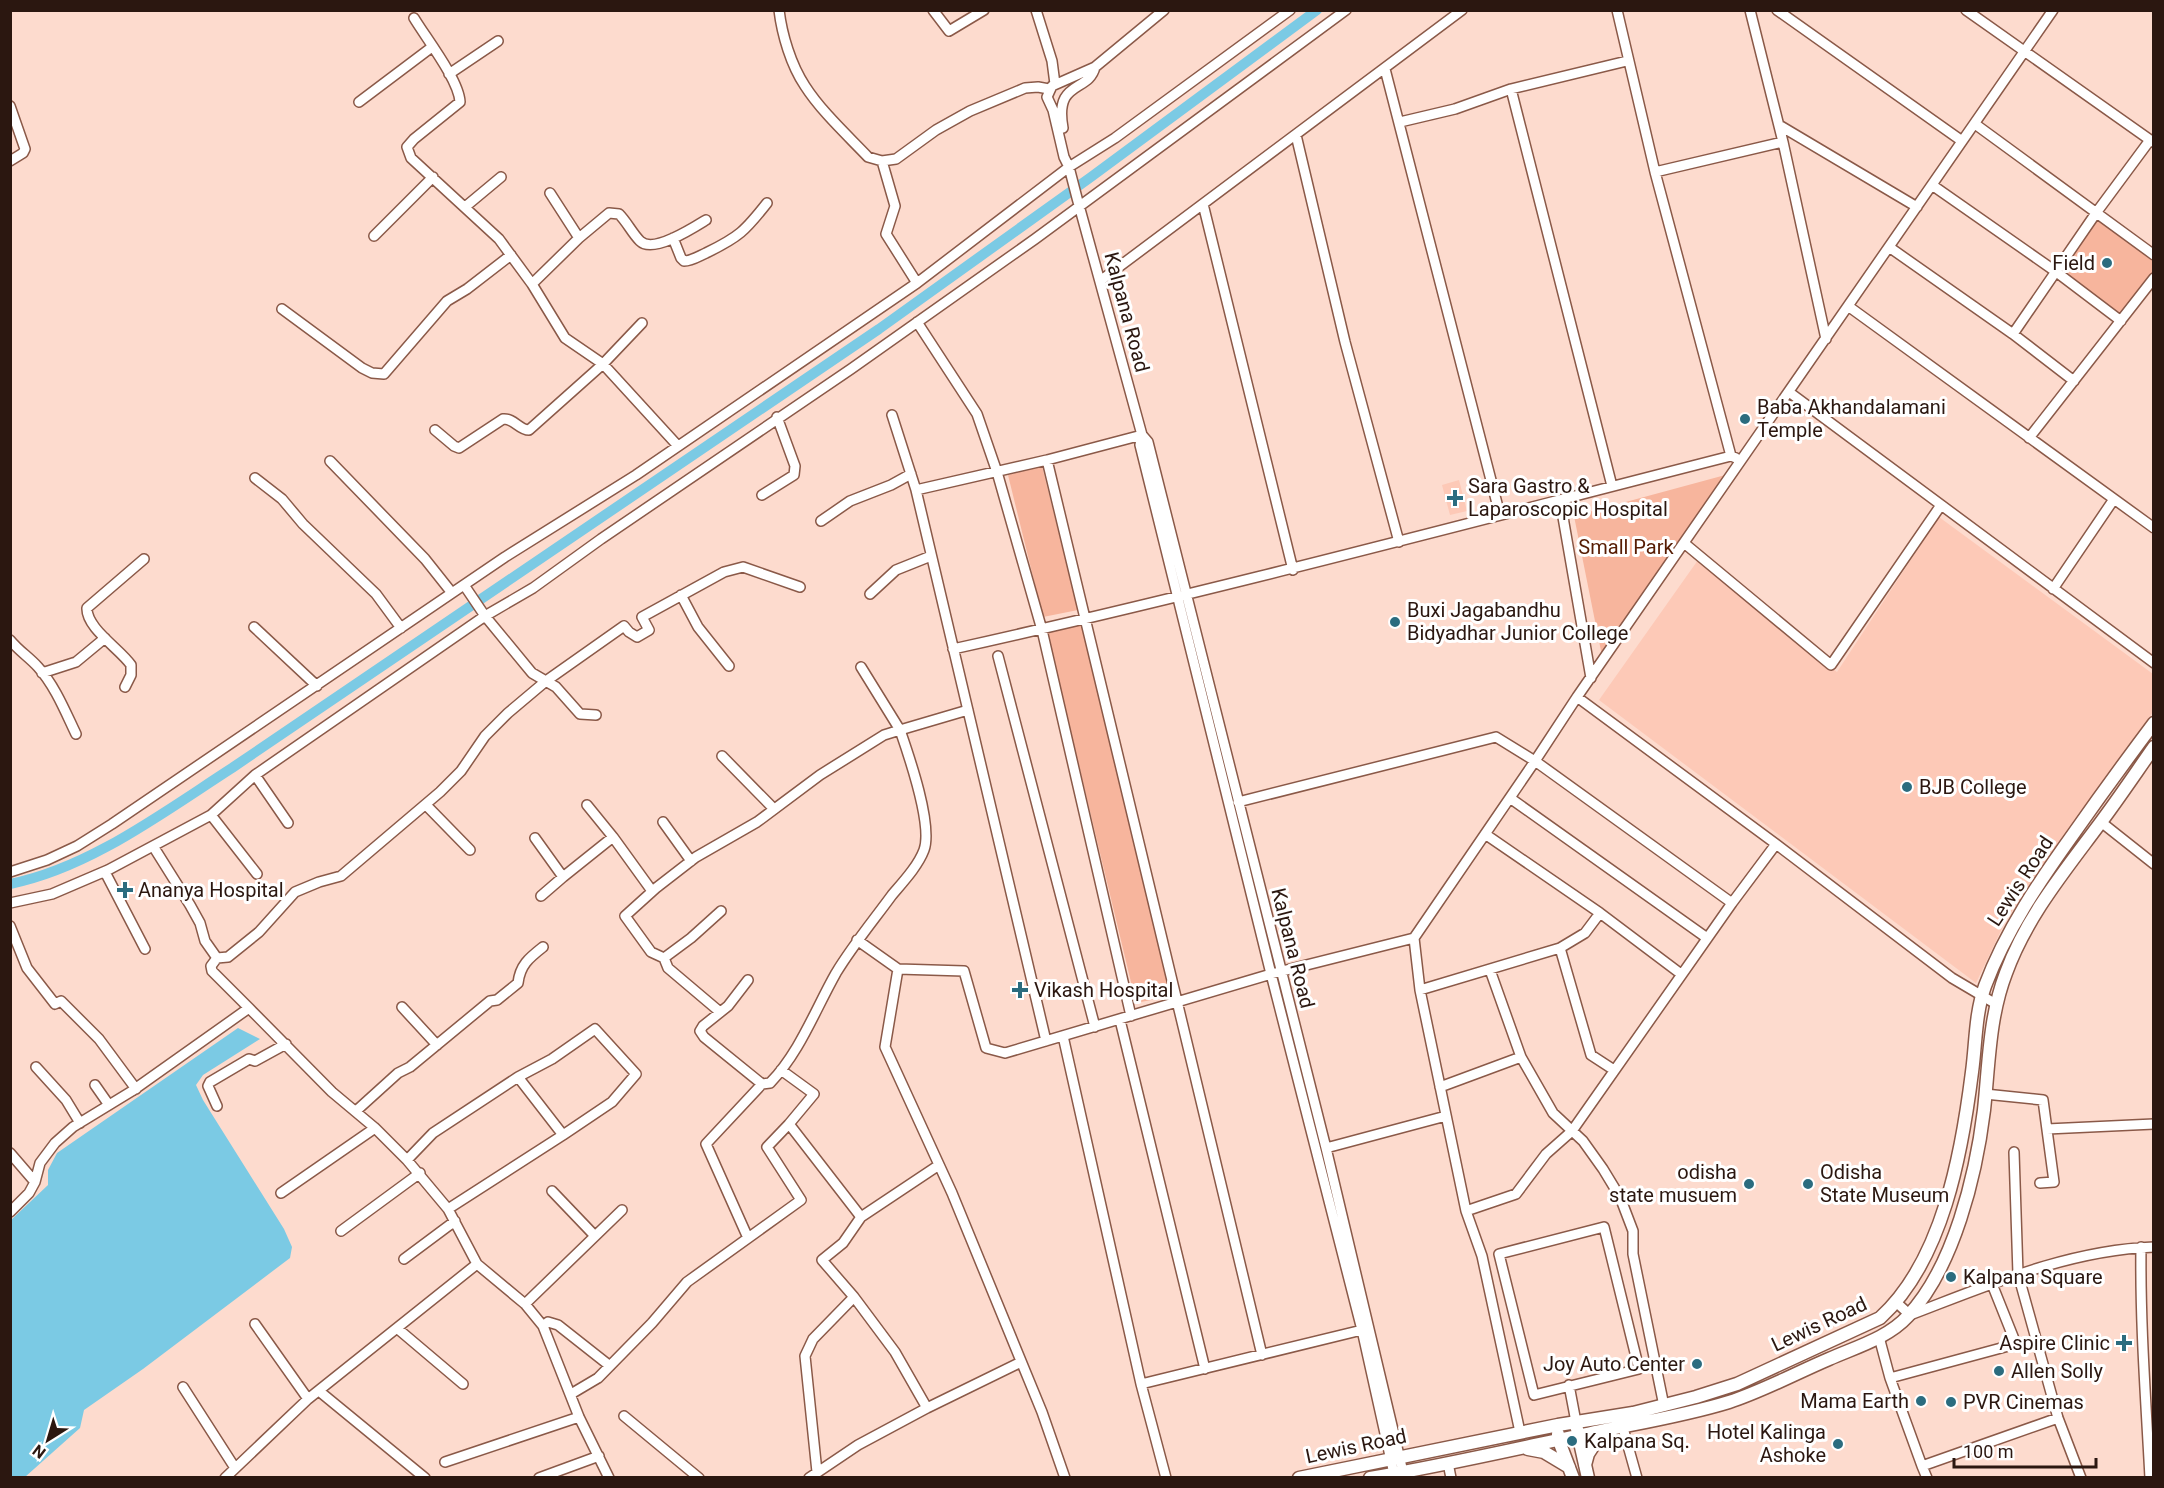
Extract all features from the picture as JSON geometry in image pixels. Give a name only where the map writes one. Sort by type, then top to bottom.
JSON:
[{"type":"main road","name":"Lewis Road","points":[[1299,1478],[1520,1432],[1664,1406],[1737,1384],[1881,1318],[1897,1303],[1908,1288],[1935,1234],[1953,1181],[1963,1138],[1982,996],[2008,933],[2035,887],[2154,723]]},
{"type":"main road","name":"Lewis Road","points":[[1370,1478],[1623,1428],[1731,1401],[1878,1337],[1897,1327],[1910,1315],[1943,1263],[1959,1223],[1973,1170],[1996,1004],[2023,932],[2048,893],[2154,747]]},
{"type":"main road","points":[[1576,1422],[1586,1472]]},
{"type":"main road","points":[[1558,1425],[1559,1441],[1572,1473]]},
{"type":"main road","points":[[1586,1472],[1588,1454],[1603,1431]]},
{"type":"main road","points":[[1522,1448],[1544,1452],[1572,1473]]},
{"type":"street","points":[[779,10],[781,27],[805,87],[867,157],[882,161],[896,159],[936,130],[970,111],[1025,88],[1054,85],[1095,67],[1164,10]]},
{"type":"street","points":[[933,10],[949,31],[984,10]]},
{"type":"street","points":[[1036,10],[1052,62],[1054,85],[1047,97],[1053,110],[1064,157],[1070,171]]},
{"type":"street","points":[[10,872],[47,860],[77,846],[505,557],[594,503],[917,283],[1290,10]]},
{"type":"street","points":[[10,903],[52,894],[105,872],[211,815],[255,775],[483,612],[532,588],[916,322],[1078,201],[1276,64],[1346,10]]},
{"type":"street","points":[[1100,281],[1462,10]]},
{"type":"street","points":[[1617,10],[1627,61],[1655,172],[1731,456]]},
{"type":"street","points":[[1750,10],[1783,142],[1826,339]]},
{"type":"street","points":[[1777,10],[1962,141]]},
{"type":"street","points":[[1966,10],[2152,141],[2096,213],[2013,334]]},
{"type":"street","points":[[1520,1432],[1482,1256],[1466,1211],[1420,990],[1414,938],[1577,697],[2053,10]]},
{"type":"street","points":[[414,18],[449,74],[460,96],[460,102],[414,139],[407,147],[411,158],[499,239],[532,284],[565,338],[603,364],[678,446]]},
{"type":"street","points":[[449,74],[498,41]]},
{"type":"street","points":[[359,102],[432,46]]},
{"type":"street","points":[[1400,122],[1455,109],[1510,89],[1627,61]]},
{"type":"street","points":[[1070,171],[1061,113],[1062,103],[1067,95],[1091,76],[1095,67]]},
{"type":"street","points":[[1385,69],[1500,516]]},
{"type":"street","points":[[1054,85],[1065,87],[1067,95]]},
{"type":"street","points":[[1510,89],[1612,486]]},
{"type":"street","points":[[10,106],[25,149],[23,153],[10,161]]},
{"type":"street","points":[[1975,124],[2154,255]]},
{"type":"street","points":[[1779,125],[1917,207]]},
{"type":"street","points":[[1296,135],[1345,342],[1399,542]]},
{"type":"street","points":[[1655,172],[1783,142]]},
{"type":"street","points":[[882,161],[895,206],[886,234],[917,283]]},
{"type":"street","name":"Kalpana Road","points":[[1070,171],[1142,435],[1148,442],[1270,974],[1395,1457]]},
{"type":"street","points":[[374,236],[433,177]]},
{"type":"street","points":[[465,207],[501,177]]},
{"type":"street","points":[[1932,185],[2055,271],[2121,321]]},
{"type":"street","points":[[550,193],[579,238]]},
{"type":"street","points":[[1203,204],[1293,570]]},
{"type":"street","points":[[673,238],[681,258],[687,261],[733,240],[746,230],[762,209]]},
{"type":"street","points":[[532,284],[579,238],[609,213],[619,214],[643,244],[655,244],[673,238],[706,220]]},
{"type":"street","points":[[1889,247],[2013,334],[2073,381]]},
{"type":"street","points":[[282,309],[362,368],[372,373],[384,374],[447,301],[467,289],[511,255]]},
{"type":"street","points":[[2029,438],[2154,278]]},
{"type":"street","points":[[1848,306],[2153,527]]},
{"type":"street","points":[[916,322],[977,414],[997,472],[1042,630],[1131,1016]]},
{"type":"street","points":[[435,430],[459,448],[503,419],[510,419],[521,428],[529,430],[603,364],[642,323]]},
{"type":"street","points":[[1788,392],[2154,663]]},
{"type":"street","points":[[892,415],[916,490],[1046,1041]]},
{"type":"street","points":[[762,495],[794,475],[795,466],[777,417]]},
{"type":"street","points":[[916,490],[1047,460],[1142,435]]},
{"type":"street","points":[[953,649],[1086,620],[1293,570],[1731,456],[1741,461]]},
{"type":"street","points":[[1047,460],[1262,1355]]},
{"type":"street","points":[[330,461],[425,559],[452,593]]},
{"type":"street","points":[[821,521],[850,501],[891,485],[910,474]]},
{"type":"street","points":[[255,478],[282,499],[303,525],[376,594],[401,628]]},
{"type":"street","points":[[2053,589],[2114,499]]},
{"type":"street","points":[[1560,500],[1591,678]]},
{"type":"street","points":[[1684,543],[1831,665],[1941,505]]},
{"type":"street","points":[[870,594],[896,570],[932,556]]},
{"type":"street","points":[[125,687],[131,675],[131,665],[88,617],[87,608],[144,559]]},
{"type":"street","points":[[609,1478],[579,1417],[543,1326],[525,1304],[477,1264],[448,1209],[420,1173],[375,1128],[332,1092],[212,970],[211,966],[218,958],[228,957],[259,932],[295,892],[341,876],[426,805],[461,771],[485,736],[546,681],[624,626],[638,637],[649,630],[642,617],[724,572],[743,567],[800,587]]},
{"type":"street","points":[[464,585],[532,673],[556,687],[580,714],[596,715]]},
{"type":"street","points":[[681,595],[698,627],[729,666]]},
{"type":"street","name":"Kalpana Road","points":[[1182,596],[1238,802],[1326,1148],[1398,1473]]},
{"type":"street","points":[[254,627],[317,686]]},
{"type":"street","points":[[42,673],[82,658],[105,638]]},
{"type":"street","points":[[10,640],[42,673],[59,698],[76,734]]},
{"type":"street","points":[[10,658],[20,652]]},
{"type":"street","points":[[998,656],[1095,1027]]},
{"type":"street","points":[[748,1238],[706,1144],[762,1084],[770,1083],[780,1070],[799,1044],[835,975],[857,940],[904,881],[924,849],[924,819],[913,766],[900,730],[861,667]]},
{"type":"street","points":[[1577,697],[1952,978],[1996,1004]]},
{"type":"street","points":[[720,1012],[668,968],[664,958],[651,952],[625,916],[652,891],[691,861],[774,809],[820,775],[884,735],[968,710]]},
{"type":"street","points":[[1238,802],[1496,736],[1535,761],[1732,903]]},
{"type":"street","points":[[722,756],[774,809]]},
{"type":"street","points":[[255,775],[288,823]]},
{"type":"street","points":[[1510,798],[1707,938]]},
{"type":"street","points":[[426,805],[470,850]]},
{"type":"street","points":[[587,805],[652,891]]},
{"type":"street","points":[[211,815],[257,874]]},
{"type":"street","points":[[663,822],[691,861]]},
{"type":"street","points":[[2101,822],[2154,864]]},
{"type":"street","points":[[1485,834],[1600,913],[1681,974]]},
{"type":"street","points":[[541,896],[613,837]]},
{"type":"street","points":[[536,838],[563,877]]},
{"type":"street","points":[[1466,1211],[1516,1194],[1546,1154],[1572,1131],[1681,974],[1776,844]]},
{"type":"street","points":[[153,846],[200,923],[205,941],[218,958]]},
{"type":"street","points":[[105,872],[145,949]]},
{"type":"street","points":[[664,958],[721,911]]},
{"type":"street","points":[[1420,990],[1560,948],[1585,933],[1600,913]]},
{"type":"street","points":[[10,926],[27,968],[55,1004],[61,1001],[99,1039],[136,1089]]},
{"type":"street","points":[[857,940],[898,969],[964,971],[986,1048],[1005,1053],[1270,974],[1414,938]]},
{"type":"street","points":[[356,1111],[398,1073],[410,1067],[437,1046],[490,1001],[497,1000],[518,983],[519,972],[525,962],[543,947]]},
{"type":"street","points":[[1560,948],[1591,1055],[1614,1070]]},
{"type":"street","points":[[898,969],[885,1047],[939,1165],[1056,1448],[1065,1478]]},
{"type":"street","points":[[1490,970],[1521,1057],[1553,1113],[1583,1141],[1604,1169],[1620,1197],[1633,1231],[1633,1254],[1664,1406]]},
{"type":"street","points":[[748,980],[728,1006],[700,1031],[704,1037],[762,1084]]},
{"type":"street","points":[[402,1007],[437,1046]]},
{"type":"street","points":[[10,1212],[29,1193],[40,1163],[55,1143],[80,1123],[136,1089],[249,1008]]},
{"type":"street","points":[[1120,1020],[1205,1369]]},
{"type":"street","points":[[407,1160],[433,1133],[518,1077],[552,1059],[595,1029],[636,1074],[612,1102],[448,1209]]},
{"type":"street","points":[[1063,1036],[1141,1384],[1166,1478]]},
{"type":"street","points":[[218,1106],[209,1090],[210,1082],[249,1059],[255,1061],[286,1044]]},
{"type":"street","points":[[1440,1087],[1521,1057]]},
{"type":"street","points":[[36,1066],[66,1100],[80,1123]]},
{"type":"street","points":[[571,1394],[598,1378],[652,1323],[687,1282],[801,1200],[767,1147],[814,1094],[780,1070]]},
{"type":"street","points":[[518,1077],[563,1135]]},
{"type":"street","points":[[94,1085],[109,1105]]},
{"type":"street","points":[[1985,1094],[2043,1100],[2055,1182],[2040,1182]]},
{"type":"street","points":[[1326,1148],[1446,1116]]},
{"type":"street","points":[[789,1124],[861,1217]]},
{"type":"street","points":[[2047,1129],[2154,1124]]},
{"type":"street","points":[[281,1193],[375,1128]]},
{"type":"street","points":[[2014,1152],[2018,1274],[2058,1418],[2080,1478]]},
{"type":"street","points":[[10,1153],[34,1182]]},
{"type":"street","points":[[927,1408],[896,1352],[822,1260],[843,1243],[861,1217],[939,1165]]},
{"type":"street","points":[[341,1231],[420,1173]]},
{"type":"street","points":[[552,1191],[595,1236]]},
{"type":"street","points":[[525,1304],[622,1210]]},
{"type":"street","points":[[404,1259],[455,1221]]},
{"type":"street","points":[[1604,1227],[1639,1369],[1569,1385],[1534,1395],[1499,1254],[1604,1227]]},
{"type":"street","points":[[1897,1303],[1910,1315],[2018,1274],[2093,1253],[2154,1247]]},
{"type":"street","points":[[2141,1248],[2141,1312],[2150,1478]]},
{"type":"street","points":[[225,1478],[308,1399],[477,1264]]},
{"type":"street","points":[[1890,1378],[2016,1344],[1992,1284]]},
{"type":"street","points":[[854,1297],[813,1339],[805,1356],[813,1474],[858,1445],[1021,1362]]},
{"type":"street","points":[[543,1326],[548,1322],[558,1325],[610,1366]]},
{"type":"street","points":[[255,1324],[308,1399]]},
{"type":"street","points":[[398,1329],[463,1384]]},
{"type":"street","points":[[1141,1384],[1362,1330]]},
{"type":"street","points":[[1878,1337],[1890,1378],[1927,1478]]},
{"type":"street","points":[[1569,1385],[1576,1422]]},
{"type":"street","points":[[183,1387],[235,1468]]},
{"type":"street","points":[[319,1391],[425,1478]]},
{"type":"street","points":[[624,1416],[699,1478]]},
{"type":"street","points":[[445,1462],[579,1417]]},
{"type":"street","points":[[1922,1466],[2058,1418]]},
{"type":"street","points":[[1623,1428],[1637,1478]]},
{"type":"street","points":[[539,1478],[599,1456]]},
{"type":"street","points":[[1448,1463],[1451,1478]]},
{"type":"shaded area","name":"Sara Gastro & Laparoscopic Hospital","points":[[1459,480],[1467,511],[1450,515],[1442,485]]},
{"type":"shaded area","name":"BJB College","points":[[1939,517],[2153,674],[2153,712],[2007,918],[1976,983],[1599,700],[1698,560],[1837,672]]},
{"type":"green space","name":"Field","points":[[2096,213],[2153,255],[2153,278],[2121,321],[2055,271]]},
{"type":"green space","points":[[1042,466],[1078,610],[1043,617],[1008,475]]},
{"type":"green space","name":"Small Park","points":[[1729,474],[1602,656],[1574,516]]},
{"type":"green space","points":[[1081,624],[1171,996],[1136,1003],[1047,632]]},
{"type":"water","points":[[238,1028],[260,1039],[203,1075],[196,1085],[203,1100],[284,1229],[292,1247],[290,1258],[143,1369],[84,1410],[80,1428],[25,1477],[11,1477],[11,1220],[48,1185],[48,1170],[57,1153]]},
{"type":"waterway","points":[[10,884],[40,876],[98,852],[232,768],[879,329],[1091,177],[1317,10]]},
{"type":"place","name":"Field","points":[[2107,263]]},
{"type":"place","name":"Baba Akhandalamani Temple","points":[[1745,419]]},
{"type":"place","name":"Sara Gastro & Laparoscopic Hospital","points":[[1455,498]]},
{"type":"place","name":"Buxi Jagabandhu Bidyadhar Junior College","points":[[1395,622]]},
{"type":"place","name":"BJB College","points":[[1907,787]]},
{"type":"place","name":"Ananya Hospital","points":[[125,890]]},
{"type":"place","name":"Vikash Hospital","points":[[1020,990]]},
{"type":"place","name":"odisha state musuem","points":[[1749,1184]]},
{"type":"place","name":"Odisha State Museum","points":[[1808,1184]]},
{"type":"place","name":"Kalpana Square","points":[[1951,1277]]},
{"type":"place","name":"Aspire Clinic","points":[[2124,1343]]},
{"type":"place","name":"Joy Auto Center","points":[[1697,1364]]},
{"type":"place","name":"Allen Solly","points":[[1999,1371]]},
{"type":"place","name":"Mama Earth","points":[[1921,1401]]},
{"type":"place","name":"PVR Cinemas","points":[[1951,1402]]},
{"type":"place","name":"Kalpana Sq.","points":[[1572,1441]]},
{"type":"place","name":"Hotel Kalinga Ashoke","points":[[1838,1444]]}]
